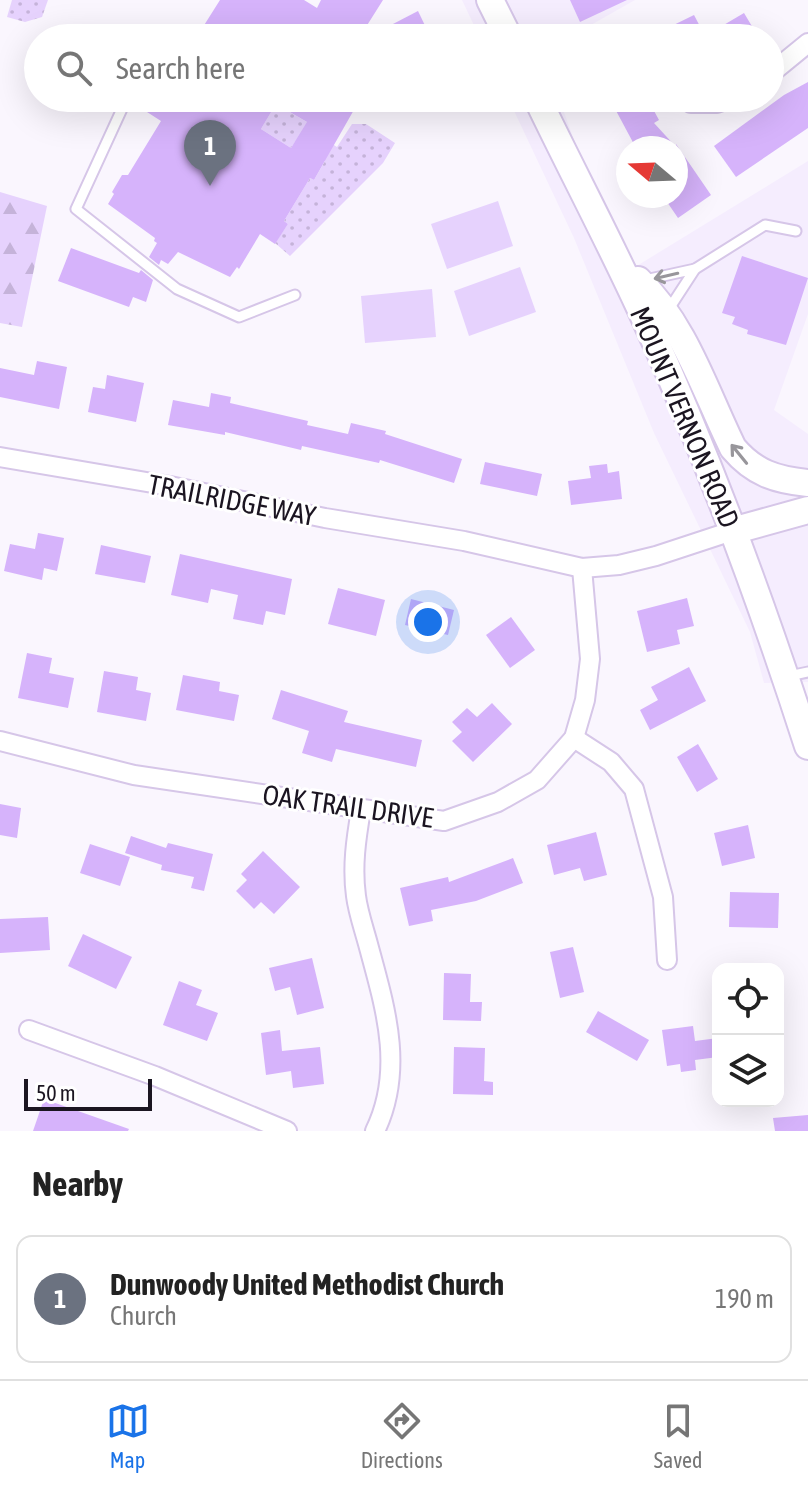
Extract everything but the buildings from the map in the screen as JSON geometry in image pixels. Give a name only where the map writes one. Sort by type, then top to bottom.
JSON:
[{"type":"main road","points":[[490,0],[502,24]]},
{"type":"main road","name":"MOUNT VERNON ROAD","points":[[544,112],[617,259],[675,388],[732,531],[797,675],[808,746]]},
{"type":"main road","points":[[617,259],[640,282],[684,344],[733,448],[742,459],[752,468],[775,478],[808,483]]},
{"type":"main road","points":[[732,531],[808,510]]},
{"type":"street","points":[[784,63],[808,43]]},
{"type":"street","name":"TRAILRIDGE WAY","points":[[0,457],[464,541],[582,568]]},
{"type":"street","points":[[582,568],[619,565],[656,556],[732,531]]},
{"type":"street","name":"OAK TRAIL DRIVE","points":[[0,741],[134,775],[444,821],[498,802],[537,780],[574,738],[585,700],[590,659],[582,568]]},
{"type":"street","points":[[574,738],[611,762],[634,789],[663,897],[667,960]]},
{"type":"street","points":[[361,810],[354,856],[356,899],[388,1019],[390,1069],[386,1108],[375,1131]]},
{"type":"street","points":[[29,1030],[155,1076],[287,1131]]},
{"type":"lane","points":[[121,112],[76,209],[177,289],[239,317],[295,295]]},
{"type":"lane","points":[[640,282],[695,269],[765,225],[796,231]]},
{"type":"lane","points":[[665,315],[695,269]]},
{"type":"shaded area","points":[[462,0],[635,0],[593,24],[473,24]]},
{"type":"shaded area","points":[[515,112],[564,112],[622,275],[808,161],[808,314],[774,410],[808,434],[808,682],[764,683],[750,632],[654,433],[574,238]]},
{"type":"green space","points":[[12,0],[48,0],[42,17],[25,22],[7,17]]},
{"type":"green space","points":[[271,112],[290,112],[312,125],[323,138],[337,147],[352,124],[366,124],[395,143],[383,163],[290,256],[275,243],[288,224],[284,221],[310,178],[314,180],[325,161],[295,142],[291,148],[261,129]]},
{"type":"green space","points":[[0,192],[47,206],[22,327],[0,323]]},
{"type":"green space","points":[[498,201],[513,246],[447,269],[431,224]]},
{"type":"green space","points":[[520,267],[536,312],[469,336],[454,291]]},
{"type":"green space","points":[[432,289],[436,337],[365,343],[361,296]]},
{"type":"place","name":"Dunwoody United Methodist Church","points":[[210,186]]}]
